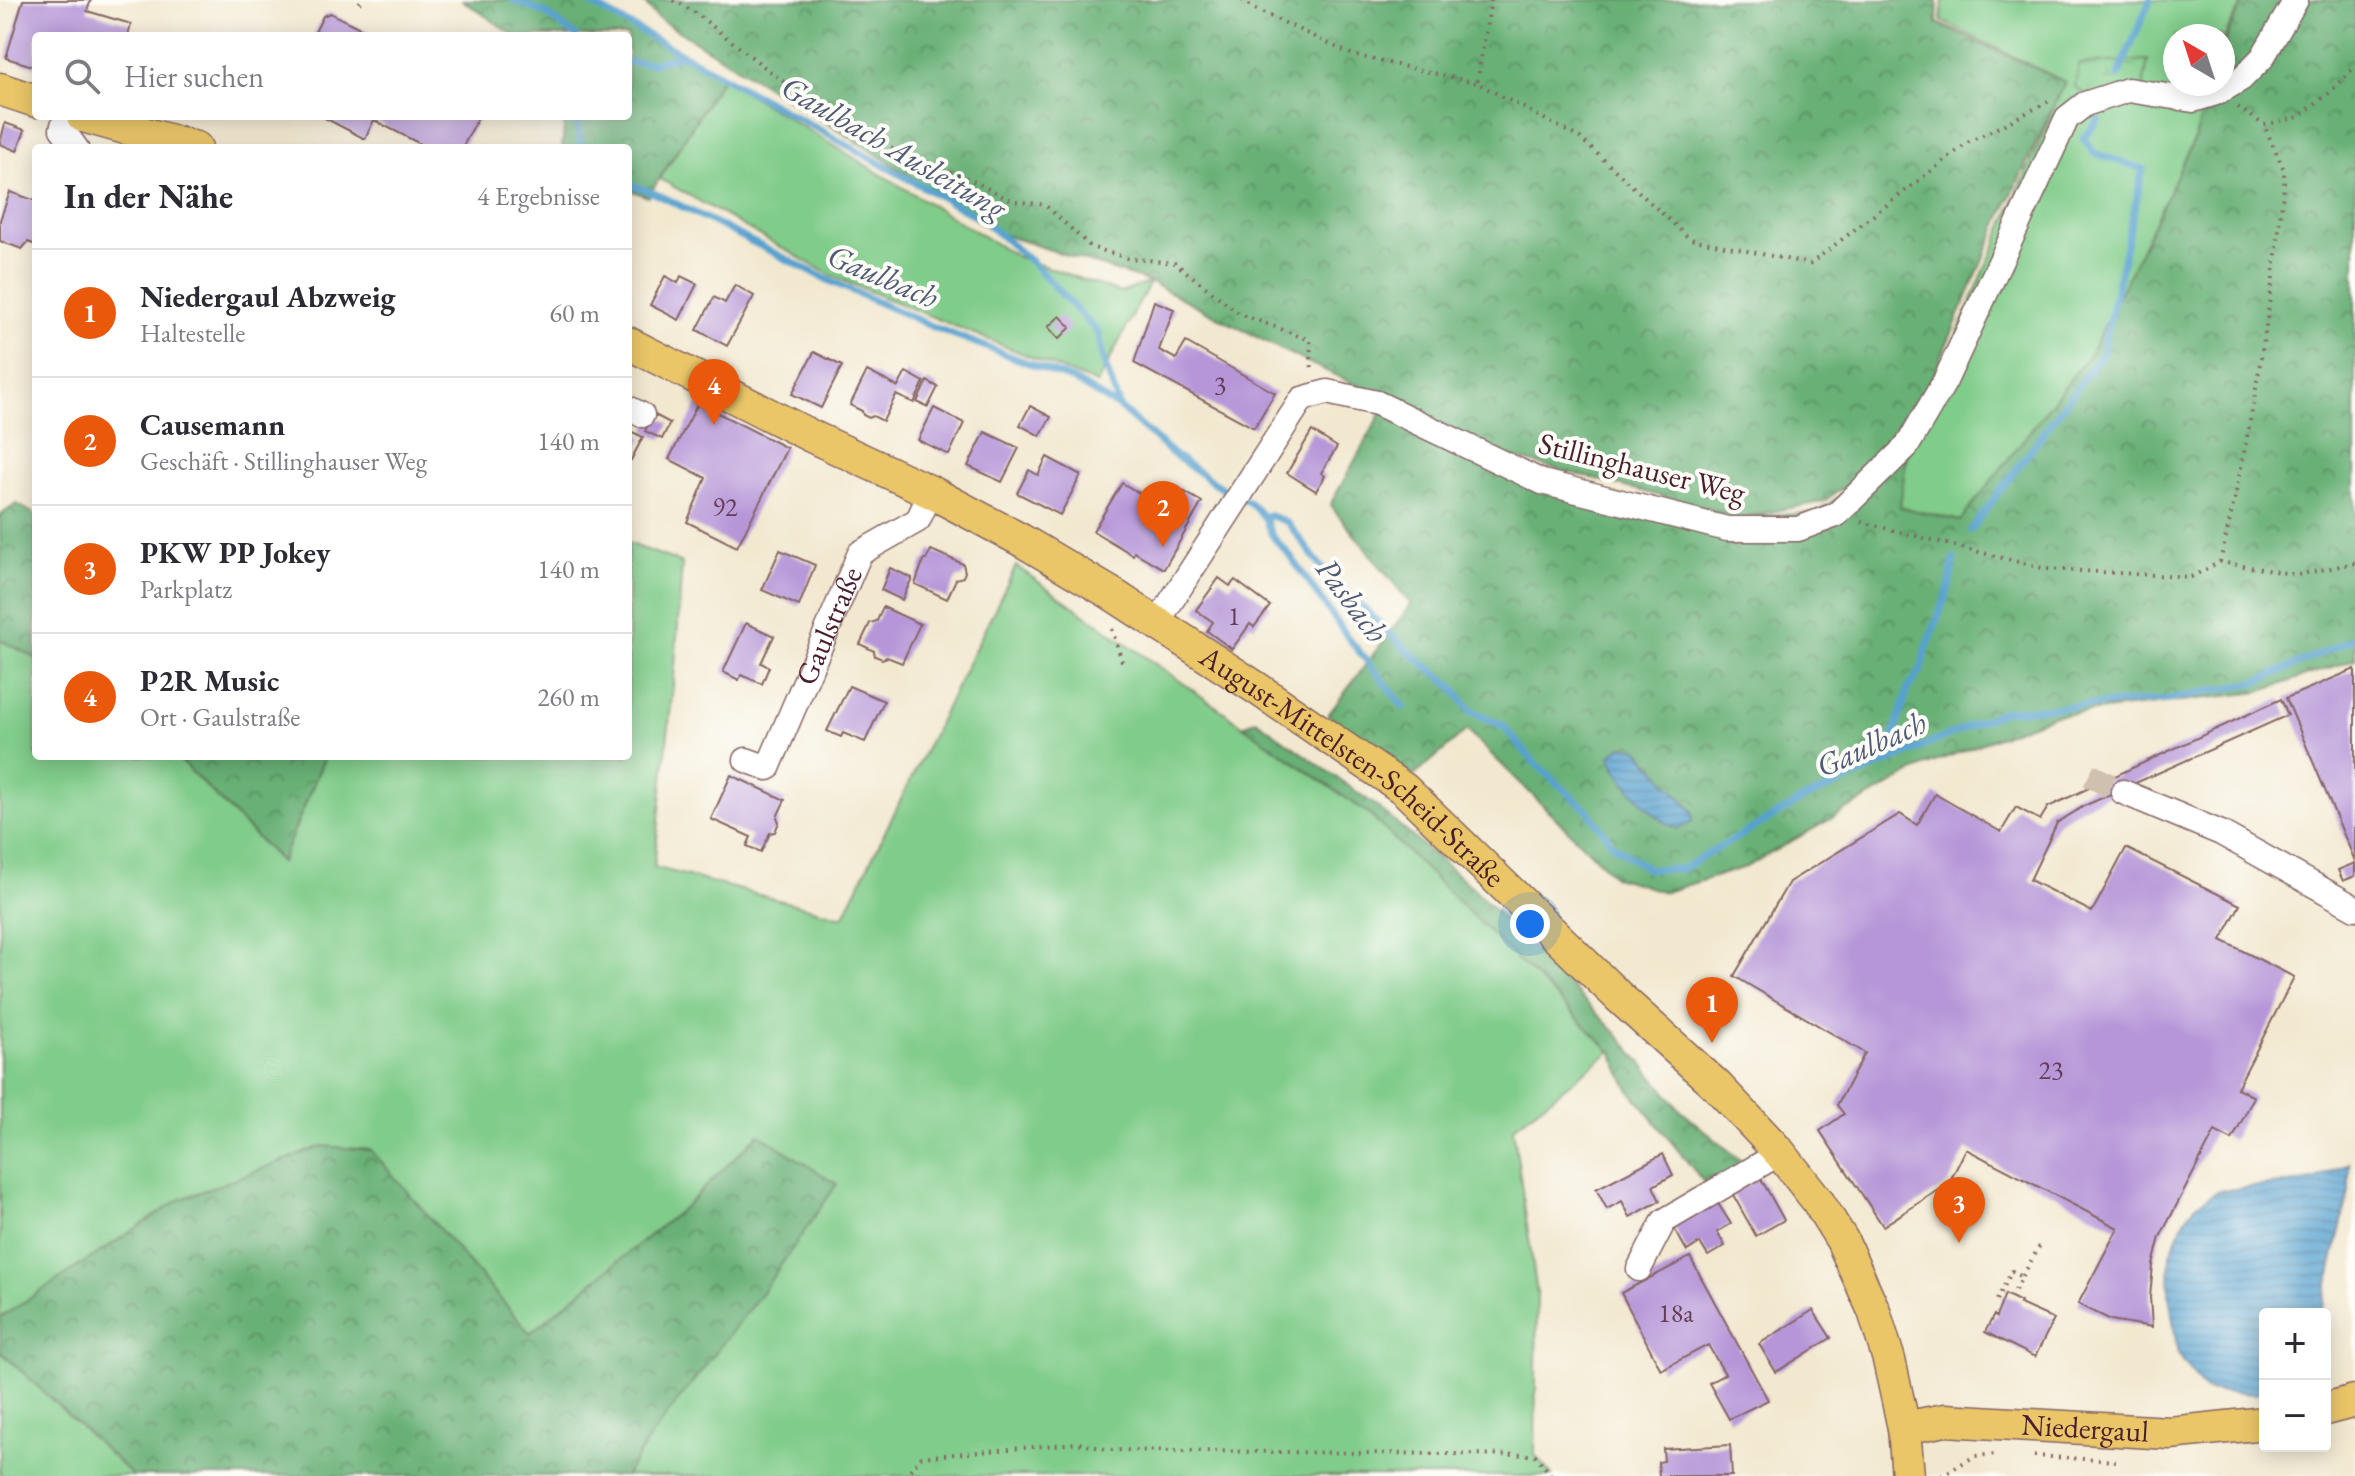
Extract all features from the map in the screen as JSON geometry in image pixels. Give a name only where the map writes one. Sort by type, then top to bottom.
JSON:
[{"type":"main road","points":[[0,89],[32,100]]},
{"type":"main road","points":[[97,120],[182,144]]},
{"type":"main road","points":[[632,345],[811,436],[931,492],[1021,540],[1157,623]]},
{"type":"main road","name":"August-Mittelsten-Scheid-Straße","points":[[1157,623],[1404,789],[1619,997],[1717,1086],[1780,1153],[1817,1200],[1858,1272],[1874,1311],[1904,1428],[1908,1476]]},
{"type":"main road","points":[[2331,1407],[2355,1401]]},
{"type":"main road","name":"Niedergaul","points":[[1904,1428],[1945,1420],[2170,1433],[2259,1424]]},
{"type":"street","points":[[2235,82],[2262,58],[2296,0]]},
{"type":"street","points":[[2067,118],[2085,104],[2128,90],[2163,95]]},
{"type":"street","points":[[2167,96],[2193,100],[2203,96]]},
{"type":"street","name":"Stillinghauser Weg","points":[[1313,394],[1327,392],[1377,403],[1542,482],[1727,529],[1798,529],[1836,515],[1907,446],[1945,381],[2067,118]]},
{"type":"street","points":[[65,120],[62,129],[73,144]]},
{"type":"street","points":[[1157,623],[1302,399],[1313,394]]},
{"type":"street","name":"Gaulstraße","points":[[746,760],[768,768],[860,553],[918,520],[931,492]]},
{"type":"street","points":[[2123,792],[2221,833],[2355,908]]},
{"type":"street","points":[[1639,1269],[1664,1221],[1780,1153]]},
{"type":"path","points":[[673,0],[693,11],[781,80],[888,147],[969,179],[1013,201],[1045,205],[1091,247],[1127,258],[1175,263],[1240,314],[1310,340],[1313,394]]},
{"type":"path","points":[[1242,0],[1353,55],[1477,83],[1580,138],[1690,239],[1810,264],[1969,142],[2050,101],[2067,118]]},
{"type":"path","points":[[1477,83],[1491,0]]},
{"type":"path","points":[[2264,125],[2298,117],[2328,94],[2355,67]]},
{"type":"path","points":[[2220,562],[2251,419],[2273,286],[2284,170],[2264,125],[2240,110],[2231,96]]},
{"type":"path","points":[[1836,515],[2046,569],[2191,577],[2220,562],[2297,575],[2355,563]]},
{"type":"path","points":[[2015,1290],[2040,1245]]},
{"type":"path","points":[[1997,1300],[2012,1271],[2022,1277]]},
{"type":"path","points":[[905,1476],[921,1457],[1078,1443],[1110,1450],[1535,1455],[1552,1476]]},
{"type":"green space","points":[[462,0],[582,0],[722,78],[648,197],[632,191],[632,144],[562,144],[565,120],[632,120],[632,32],[509,32]]},
{"type":"green space","points":[[641,0],[1938,0],[1937,23],[2065,82],[2002,215],[1902,449],[1822,502],[1747,516],[1815,513],[1907,451],[1900,507],[1960,521],[2092,351],[2195,138],[2207,96],[2235,96],[2235,24],[2232,24],[2245,0],[2355,0],[2355,659],[2259,692],[2052,716],[1924,766],[1746,867],[1665,892],[1615,877],[1467,730],[1414,776],[1328,715],[1411,604],[1330,505],[1382,412],[1570,489],[1726,513],[1507,456],[1286,352],[1150,282],[995,232],[659,19]]},
{"type":"green space","points":[[1943,0],[2245,0],[2231,24],[2163,24],[2163,96],[2207,96],[2195,138],[2092,352],[1961,521],[1899,507],[1907,451],[2065,82],[1941,21]]},
{"type":"green space","points":[[2148,60],[2140,104],[2102,104],[2075,87],[2079,64]]},
{"type":"green space","points":[[722,78],[1016,256],[1120,293],[1150,282],[1097,384],[832,276],[660,179]]},
{"type":"green space","points":[[17,504],[32,513],[32,656],[0,640],[0,515]]},
{"type":"green space","points":[[632,544],[682,563],[675,667],[654,867],[843,917],[1016,566],[1369,814],[1611,1051],[1513,1128],[1537,1293],[1535,1455],[1552,1476],[0,1476],[0,640],[32,656],[32,760],[180,760],[281,862],[323,760],[632,760]]},
{"type":"green space","points":[[1256,720],[1375,805],[1471,886],[1622,1039],[1680,1110],[1745,1164],[1706,1185],[1628,1088],[1611,1051],[1369,814],[1243,726]]},
{"type":"green space","points":[[180,760],[323,760],[281,862]]},
{"type":"green space","points":[[759,1134],[837,1184],[763,1291],[651,1436],[625,1476],[133,1476],[0,1351],[0,1318],[179,1200],[322,1146],[371,1150],[530,1333],[687,1205]]},
{"type":"water","points":[[1621,746],[1638,749],[1692,811],[1693,821],[1679,829],[1669,825],[1638,798],[1610,756]]},
{"type":"water","points":[[2349,1163],[2349,1192],[2322,1308],[2259,1308],[2259,1393],[2205,1390],[2178,1354],[2169,1294],[2170,1254],[2186,1217],[2196,1205],[2218,1191],[2314,1180]]},
{"type":"building","points":[[23,0],[91,0],[87,11],[131,24],[129,32],[32,32],[32,66],[6,58]]},
{"type":"building","points":[[330,13],[368,32],[315,32],[323,16]]},
{"type":"building","points":[[329,120],[374,120],[365,139]]},
{"type":"building","points":[[374,120],[477,120],[464,144],[420,144]]},
{"type":"building","points":[[5,123],[25,130],[17,151],[0,144]]},
{"type":"building","points":[[10,192],[32,200],[32,244],[28,242],[22,249],[0,241],[0,220]]},
{"type":"building","points":[[665,276],[678,283],[681,276],[697,284],[679,320],[650,305]]},
{"type":"building","points":[[735,285],[754,296],[727,346],[697,330],[714,297],[725,303]]},
{"type":"building","points":[[1154,301],[1174,309],[1159,350],[1176,359],[1186,342],[1275,393],[1254,428],[1134,363]]},
{"type":"building","points":[[1060,316],[1071,327],[1059,339],[1048,327]]},
{"type":"building","points":[[814,352],[842,366],[821,408],[792,394]]},
{"type":"building","points":[[867,371],[898,387],[906,372],[924,382],[914,403],[896,395],[883,421],[873,416],[869,418],[850,405]]},
{"type":"building","points":[[927,381],[938,387],[928,407],[917,402]]},
{"type":"building","points":[[698,403],[787,448],[737,547],[687,522],[706,478],[669,459]]},
{"type":"building","points":[[1030,406],[1051,417],[1040,436],[1020,425]]},
{"type":"building","points":[[934,408],[964,423],[949,455],[918,440]]},
{"type":"building","points":[[653,414],[670,423],[662,439],[645,431]]},
{"type":"building","points":[[1312,431],[1337,447],[1321,473],[1325,476],[1316,491],[1287,473]]},
{"type":"building","points":[[632,432],[643,437],[632,458]]},
{"type":"building","points":[[985,432],[1019,448],[1002,482],[968,466]]},
{"type":"building","points":[[1047,457],[1081,475],[1060,515],[1017,493],[1029,470],[1038,475]]},
{"type":"building","points":[[1122,483],[1161,506],[1173,485],[1202,502],[1164,569],[1093,531]]},
{"type":"building","points":[[780,550],[815,565],[799,606],[762,590]]},
{"type":"building","points":[[931,550],[963,564],[963,577],[956,579],[947,599],[915,584],[924,559]]},
{"type":"building","points":[[890,568],[912,578],[902,600],[881,590]]},
{"type":"building","points":[[1219,578],[1230,586],[1235,580],[1270,606],[1254,627],[1250,624],[1232,649],[1207,631],[1213,622],[1196,610]]},
{"type":"building","points":[[883,607],[920,624],[902,663],[875,656],[874,651],[860,644],[870,623],[877,621]]},
{"type":"building","points":[[746,623],[774,636],[761,663],[769,667],[762,684],[741,675],[739,680],[723,672]]},
{"type":"building","points":[[2355,669],[2355,861],[2286,698]]},
{"type":"building","points":[[849,686],[884,701],[865,742],[843,733],[841,737],[827,731]]},
{"type":"building","points":[[2281,699],[2288,715],[2084,806],[2057,823],[2030,880],[2092,912],[2126,848],[2240,905],[2221,940],[2294,977],[2237,1088],[2254,1097],[2232,1140],[2215,1131],[2160,1237],[2150,1297],[2152,1327],[2111,1320],[2078,1304],[2118,1228],[1966,1149],[1949,1183],[1883,1226],[1820,1131],[1844,1114],[1837,1105],[1865,1053],[1734,976],[1789,882],[1900,814],[1917,825],[1935,794],[2001,832],[2016,807],[2040,820],[2048,807]]},
{"type":"building","points":[[731,775],[785,800],[777,817],[779,822],[775,832],[770,833],[761,852],[747,846],[751,837],[711,819]]},
{"type":"building","points":[[2355,863],[2355,876],[2343,881],[2338,870]]},
{"type":"building","points":[[1663,1154],[1673,1175],[1653,1186],[1660,1201],[1630,1217],[1622,1201],[1607,1209],[1596,1189]]},
{"type":"building","points":[[1760,1177],[1784,1220],[1756,1236],[1732,1193]]},
{"type":"building","points":[[1717,1202],[1731,1224],[1717,1232],[1725,1246],[1708,1256],[1700,1243],[1687,1251],[1672,1225]]},
{"type":"building","points":[[1690,1257],[1768,1400],[1729,1419],[1709,1383],[1725,1374],[1708,1345],[1661,1370],[1621,1293]]},
{"type":"building","points":[[2005,1294],[2054,1319],[2035,1357],[1985,1332],[1994,1315],[1996,1317]]},
{"type":"building","points":[[1813,1310],[1831,1338],[1776,1372],[1759,1344]]},
{"type":"building","points":[[1730,1445],[1732,1476],[1659,1476],[1658,1462],[1664,1461],[1663,1449]]},
{"type":"waterway","name":"Gaulbach","points":[[513,0],[545,13],[571,32]]},
{"type":"waterway","name":"Gaulbach Ausleitung","points":[[584,0],[981,219],[1033,263],[1099,334],[1103,359],[1120,408],[1174,455],[1223,489],[1249,502],[1266,519],[1268,515],[1287,522],[1322,568],[1407,650],[1451,685],[1471,711],[1503,726],[1534,762],[1589,812],[1613,845],[1648,869],[1682,869],[1802,800],[2004,711],[2165,700],[2257,682],[2355,638]]},
{"type":"waterway","points":[[2118,76],[2150,0]]},
{"type":"waterway","points":[[632,62],[653,63],[682,55]]},
{"type":"waterway","name":"Gaulbach","points":[[576,120],[581,144]]},
{"type":"waterway","points":[[1971,530],[2102,354],[2143,169],[2094,153],[2084,138],[2098,120]]},
{"type":"waterway","name":"Gaulbach","points":[[632,185],[661,196],[830,281],[936,328],[1073,380],[1120,408]]},
{"type":"waterway","name":"Pasbach","points":[[1266,519],[1274,538],[1404,707]]},
{"type":"waterway","points":[[1885,763],[1908,689],[1922,668],[1949,587],[1954,559]]},
{"type":"tunnel","points":[[2089,775],[2123,792]]},
{"type":"place","name":"P2R Music","points":[[714,425]]},
{"type":"place","name":"Causemann","points":[[1163,547]]},
{"type":"place","name":"Niedergaul Abzweig","points":[[1712,1043]]},
{"type":"place","name":"PKW PP Jokey","points":[[1959,1243]]}]
